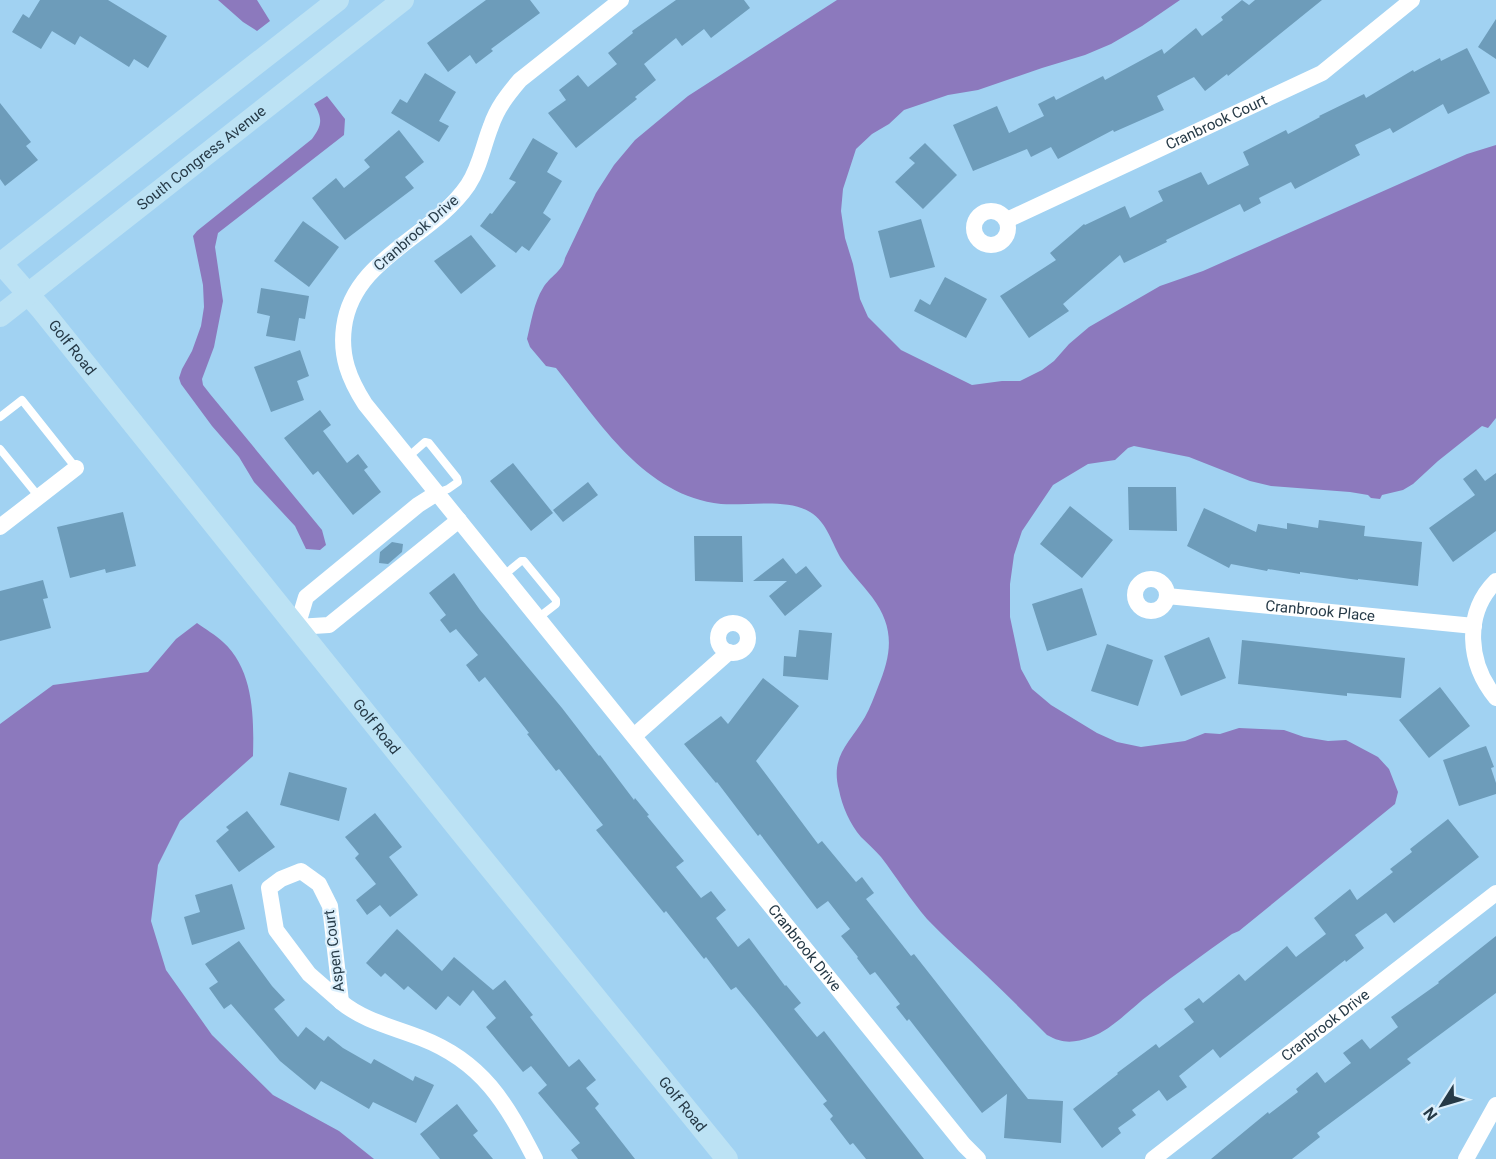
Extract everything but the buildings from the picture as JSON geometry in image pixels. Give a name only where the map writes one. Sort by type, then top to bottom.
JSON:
[{"type":"street","points":[[0,263],[338,0]]},
{"type":"street","name":"South Congress Avenue","points":[[0,316],[403,0]]},
{"type":"street","name":"Cranbrook Drive","points":[[621,0],[520,80],[496,114],[480,162],[467,187],[445,212],[372,270],[351,300],[343,335],[347,371],[365,404],[964,1145],[978,1159]]},
{"type":"street","name":"Cranbrook Court","points":[[1007,220],[1322,73],[1412,0]]},
{"type":"street","name":"Golf Road","points":[[0,263],[727,1159]]},
{"type":"street","points":[[0,527],[76,468]]},
{"type":"street","points":[[437,492],[306,597],[297,627],[329,625],[459,520]]},
{"type":"street","points":[[1496,581],[1483,597],[1474,626],[1473,651],[1485,682],[1496,698]]},
{"type":"street","name":"Cranbrook Place","points":[[1167,596],[1474,626]]},
{"type":"street","points":[[634,736],[729,652]]},
{"type":"street","name":"Aspen Court","points":[[341,1002],[330,906],[319,884],[301,871],[281,879],[269,888],[276,930],[309,974],[341,1002],[356,1014],[423,1039],[447,1050],[469,1065],[488,1083],[513,1114],[535,1159]]},
{"type":"street","name":"Cranbrook Drive","points":[[1153,1159],[1496,893]]},
{"type":"street","points":[[1466,1159],[1496,1105]]},
{"type":"lane","points":[[0,417],[22,400],[76,468]]},
{"type":"lane","points":[[408,457],[425,442],[429,443],[458,482],[437,492]]},
{"type":"lane","points":[[0,449],[39,497]]},
{"type":"lane","points":[[504,575],[524,561],[556,600],[556,604],[538,618]]},
{"type":"shaded area","points":[[218,0],[257,0],[270,21],[257,31]]},
{"type":"shaded area","points":[[837,0],[1180,0],[1111,44],[1085,55],[978,90],[948,95],[904,110],[856,149],[843,189],[841,211],[860,299],[868,317],[901,350],[972,385],[1020,381],[1054,361],[1089,327],[1160,286],[1203,271],[1467,154],[1496,145],[1496,418],[1488,428],[1482,426],[1413,484],[1403,490],[1382,495],[1380,499],[1350,492],[1271,486],[1250,481],[1189,457],[1134,446],[1128,448],[1115,460],[1088,464],[1053,485],[1022,531],[1014,555],[1010,584],[1010,617],[1021,669],[1032,689],[1051,705],[1097,733],[1117,742],[1141,747],[1185,741],[1205,733],[1220,734],[1239,728],[1284,730],[1304,737],[1328,741],[1346,740],[1378,757],[1389,769],[1398,792],[1395,804],[1239,931],[1170,979],[1107,1029],[1079,1040],[1069,1042],[1047,1035],[994,982],[941,934],[927,919],[881,857],[861,837],[847,815],[840,796],[837,778],[839,759],[872,702],[883,675],[889,641],[885,619],[879,608],[842,560],[821,521],[810,512],[790,505],[721,504],[694,498],[669,487],[626,454],[556,368],[546,366],[530,347],[527,339],[540,294],[564,263],[596,193],[614,165],[635,140],[688,96]]},
{"type":"shaded area","points":[[327,96],[345,119],[344,135],[218,233],[215,247],[223,301],[214,347],[202,379],[203,385],[210,394],[322,530],[326,545],[320,550],[306,549],[295,526],[254,482],[239,457],[212,426],[179,378],[201,326],[204,307],[203,285],[193,236],[312,139],[320,122],[314,104]]},
{"type":"shaded area","points":[[197,623],[223,642],[241,666],[250,695],[253,756],[180,821],[158,865],[151,921],[166,970],[212,1035],[273,1095],[339,1131],[374,1159],[0,1159],[0,724],[53,685],[148,672],[176,639]]}]
